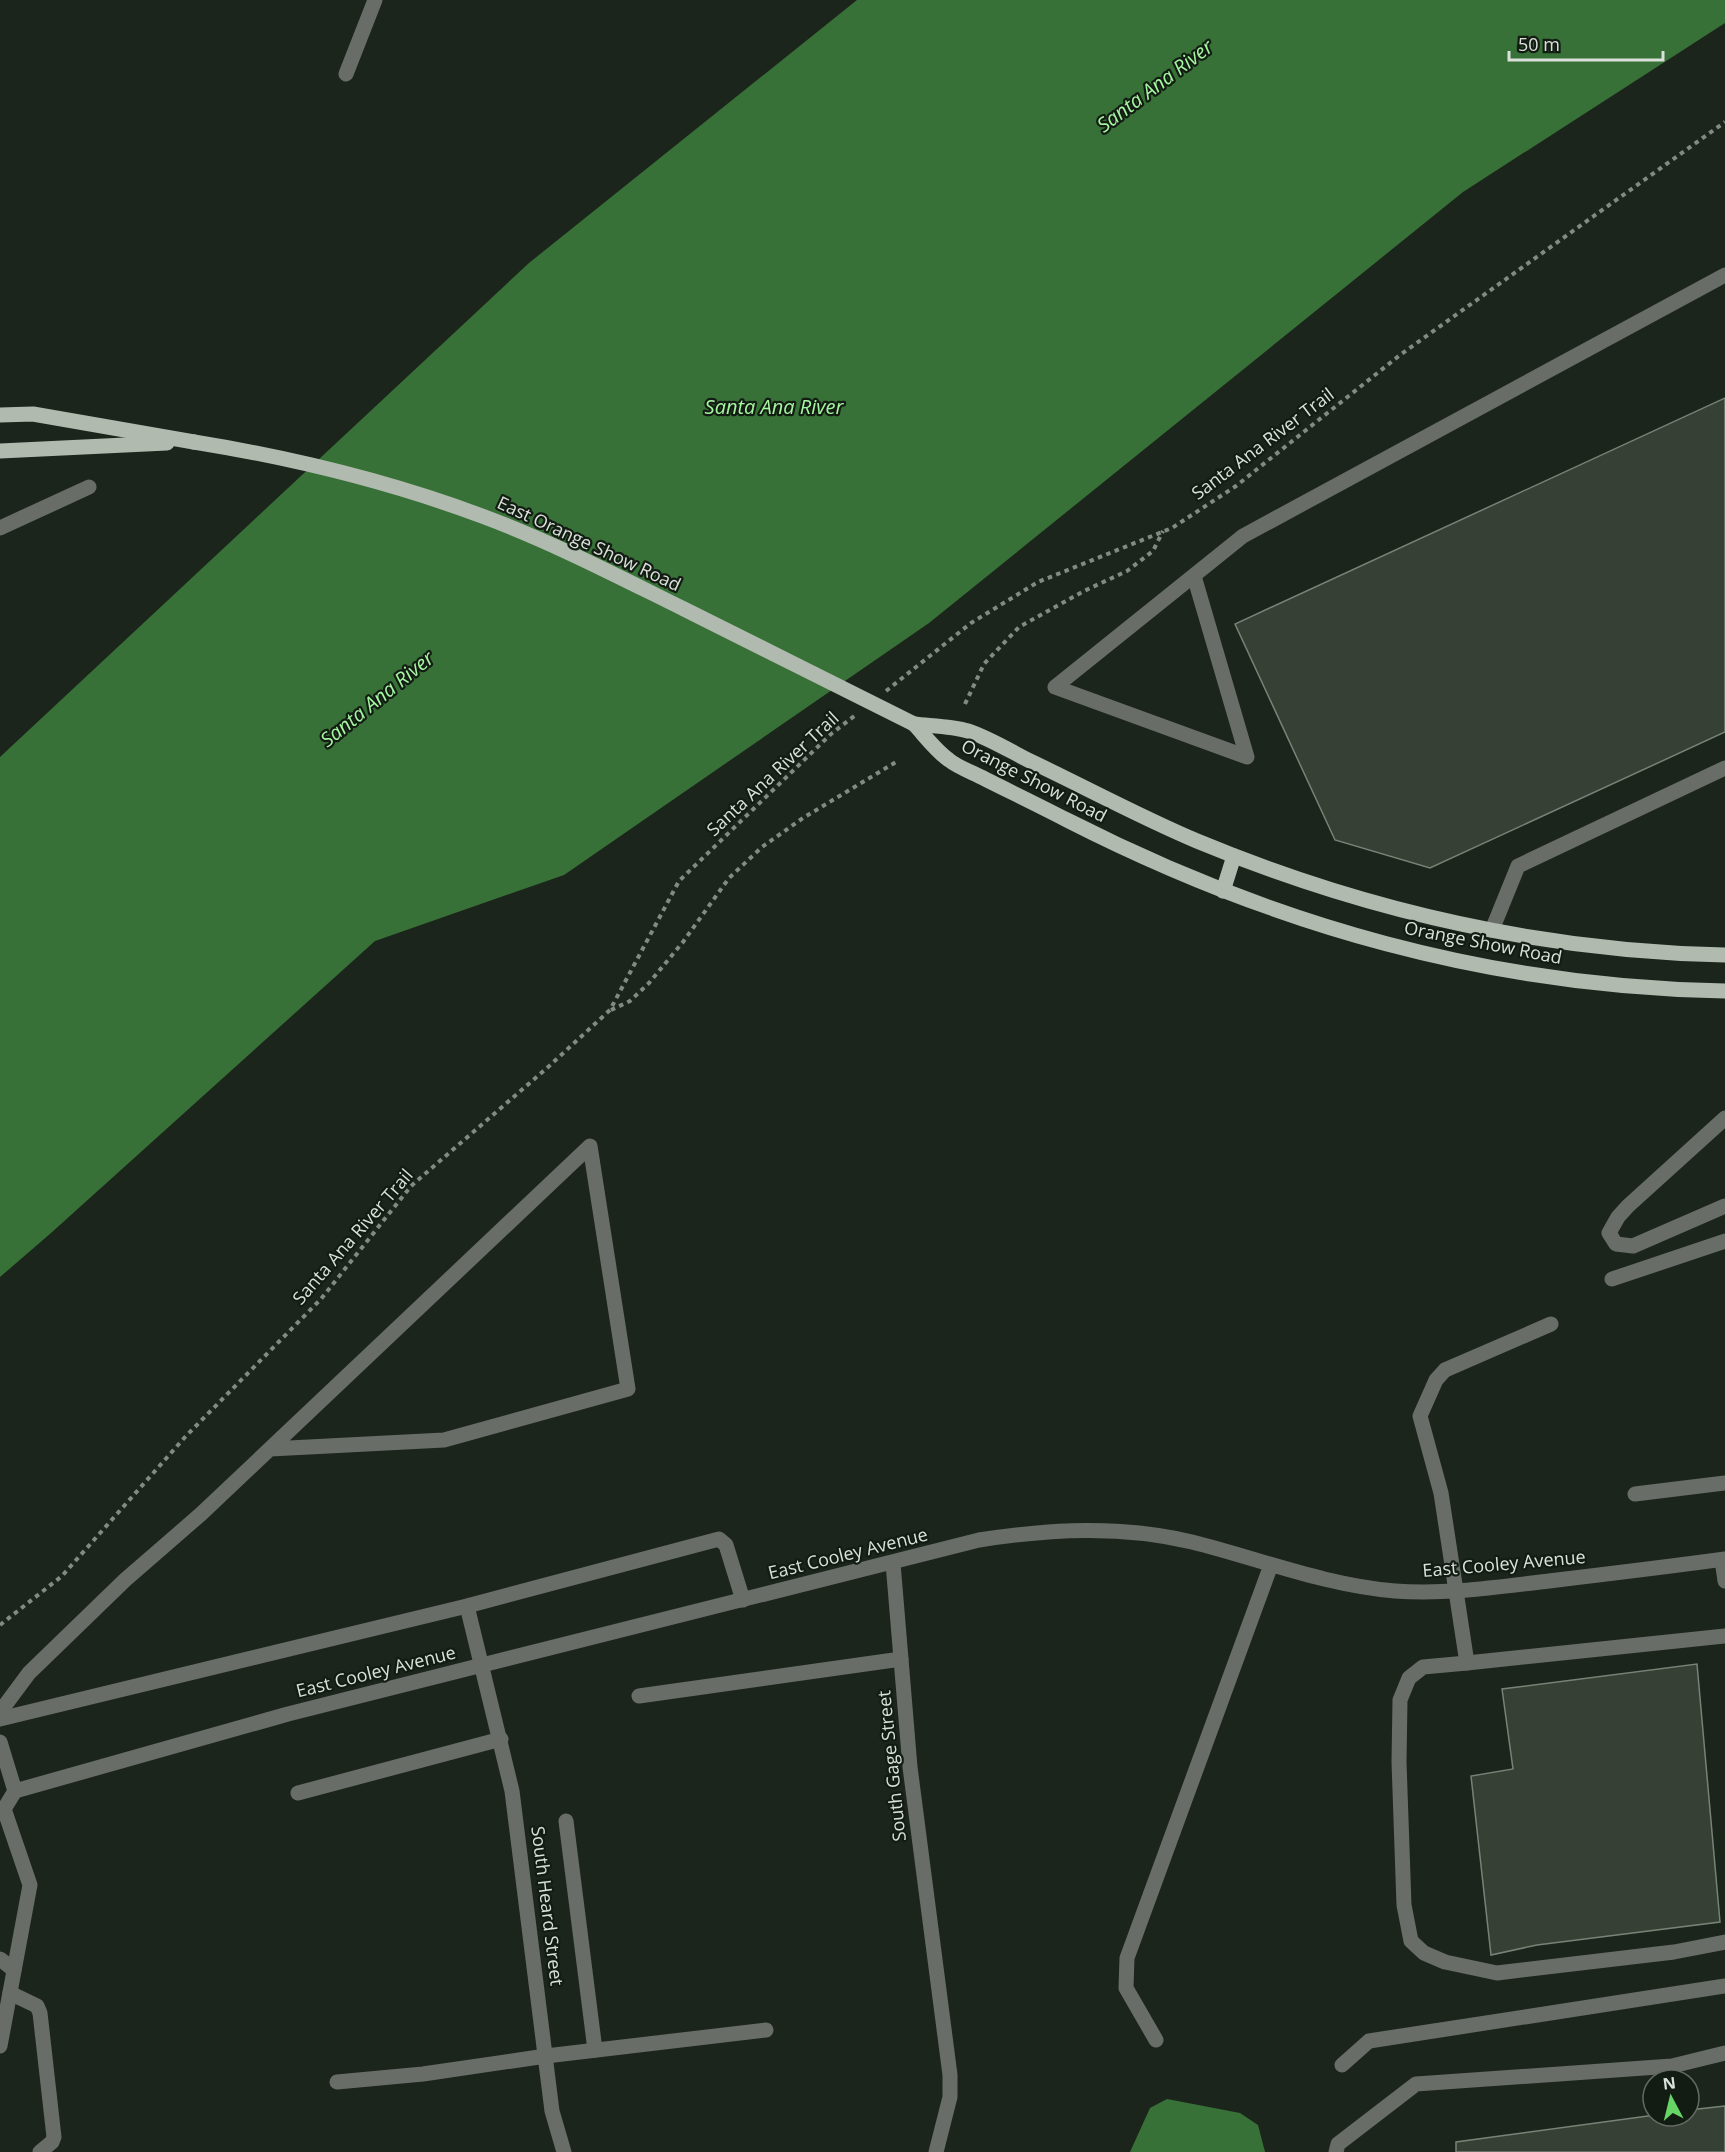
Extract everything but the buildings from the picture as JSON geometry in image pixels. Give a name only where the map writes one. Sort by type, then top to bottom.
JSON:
[{"type":"main road","name":"East Orange Show Road","points":[[0,415],[33,414],[289,458],[354,474],[416,493],[482,516],[590,562],[914,724]]},
{"type":"main road","name":"East Orange Show Road","points":[[0,451],[194,442]]},
{"type":"main road","name":"Orange Show Road","points":[[914,724],[968,731],[1195,840],[1270,870],[1368,902],[1445,921],[1531,938],[1616,948],[1725,955]]},
{"type":"main road","name":"Orange Show Road","points":[[914,724],[949,760],[1112,843],[1222,891],[1296,918],[1437,957],[1529,974],[1612,985],[1725,991]]},
{"type":"main road","points":[[1222,891],[1234,856]]},
{"type":"street","points":[[346,74],[375,0]]},
{"type":"street","points":[[1194,576],[1247,757],[1055,687],[1244,536],[1725,276]]},
{"type":"street","points":[[0,528],[89,488]]},
{"type":"street","points":[[1492,930],[1518,866],[1725,768]]},
{"type":"street","points":[[1725,1118],[1617,1216],[1609,1233],[1616,1244],[1633,1246],[1725,1206]]},
{"type":"street","points":[[0,1712],[29,1673],[125,1580],[201,1514],[590,1146],[628,1389],[444,1440],[270,1449]]},
{"type":"street","points":[[1612,1279],[1725,1241]]},
{"type":"street","points":[[1467,1663],[1441,1493],[1420,1416],[1436,1380],[1444,1370],[1551,1323]]},
{"type":"street","points":[[1635,1494],[1725,1483]]},
{"type":"street","name":"East Cooley Avenue","points":[[15,1791],[288,1714],[980,1540],[1031,1532],[1094,1529],[1142,1533],[1191,1542],[1341,1583],[1394,1591],[1481,1589],[1723,1560]]},
{"type":"street","points":[[0,1719],[467,1606],[719,1539],[726,1545],[742,1600]]},
{"type":"street","points":[[1723,1560],[1725,1581]]},
{"type":"street","name":"South Gage Street","points":[[893,1563],[910,1767],[950,2086],[950,2097],[936,2152]]},
{"type":"street","points":[[1156,2040],[1126,1988],[1127,1958],[1271,1565]]},
{"type":"street","name":"South Heard Street","points":[[467,1606],[512,1791],[552,2111],[564,2152]]},
{"type":"street","points":[[1725,1636],[1423,1667],[1408,1678],[1400,1700],[1399,1762],[1404,1905],[1411,1941],[1424,1953],[1445,1962],[1497,1973],[1662,1954],[1725,1942]]},
{"type":"street","points":[[639,1695],[901,1659]]},
{"type":"street","points":[[298,1793],[501,1739]]},
{"type":"street","points":[[0,1742],[15,1791],[2,1810],[30,1885],[0,2046]]},
{"type":"street","points":[[566,1821],[595,2050]]},
{"type":"street","points":[[0,1959],[14,1970]]},
{"type":"street","points":[[1342,2065],[1370,2041],[1725,1986]]},
{"type":"street","points":[[10,1993],[37,2006],[40,2013],[54,2137],[52,2142],[40,2152]]},
{"type":"street","points":[[337,2082],[423,2074],[546,2056],[766,2030]]},
{"type":"street","points":[[1336,2152],[1338,2144],[1416,2084],[1672,2066],[1725,2054]]},
{"type":"path","name":"Santa Ana River Trail","points":[[878,697],[971,623],[1038,582],[1163,531],[1236,486],[1400,355],[1725,122]]},
{"type":"path","points":[[965,704],[984,663],[1019,627],[1084,591],[1127,571],[1152,551],[1163,531]]},
{"type":"path","name":"Santa Ana River Trail","points":[[0,1625],[62,1576],[186,1436],[321,1299],[411,1186],[610,1010],[679,881],[831,734],[860,712]]},
{"type":"path","points":[[610,1010],[630,1001],[649,983],[683,942],[729,878],[762,847],[803,818],[896,762]]},
{"type":"water","name":"Santa Ana River","points":[[857,0],[1725,0],[1725,23],[1463,192],[929,623],[564,875],[375,941],[0,1277],[0,757],[529,263]]},
{"type":"water","points":[[1167,2099],[1240,2113],[1258,2125],[1265,2152],[1130,2152],[1150,2108]]}]
